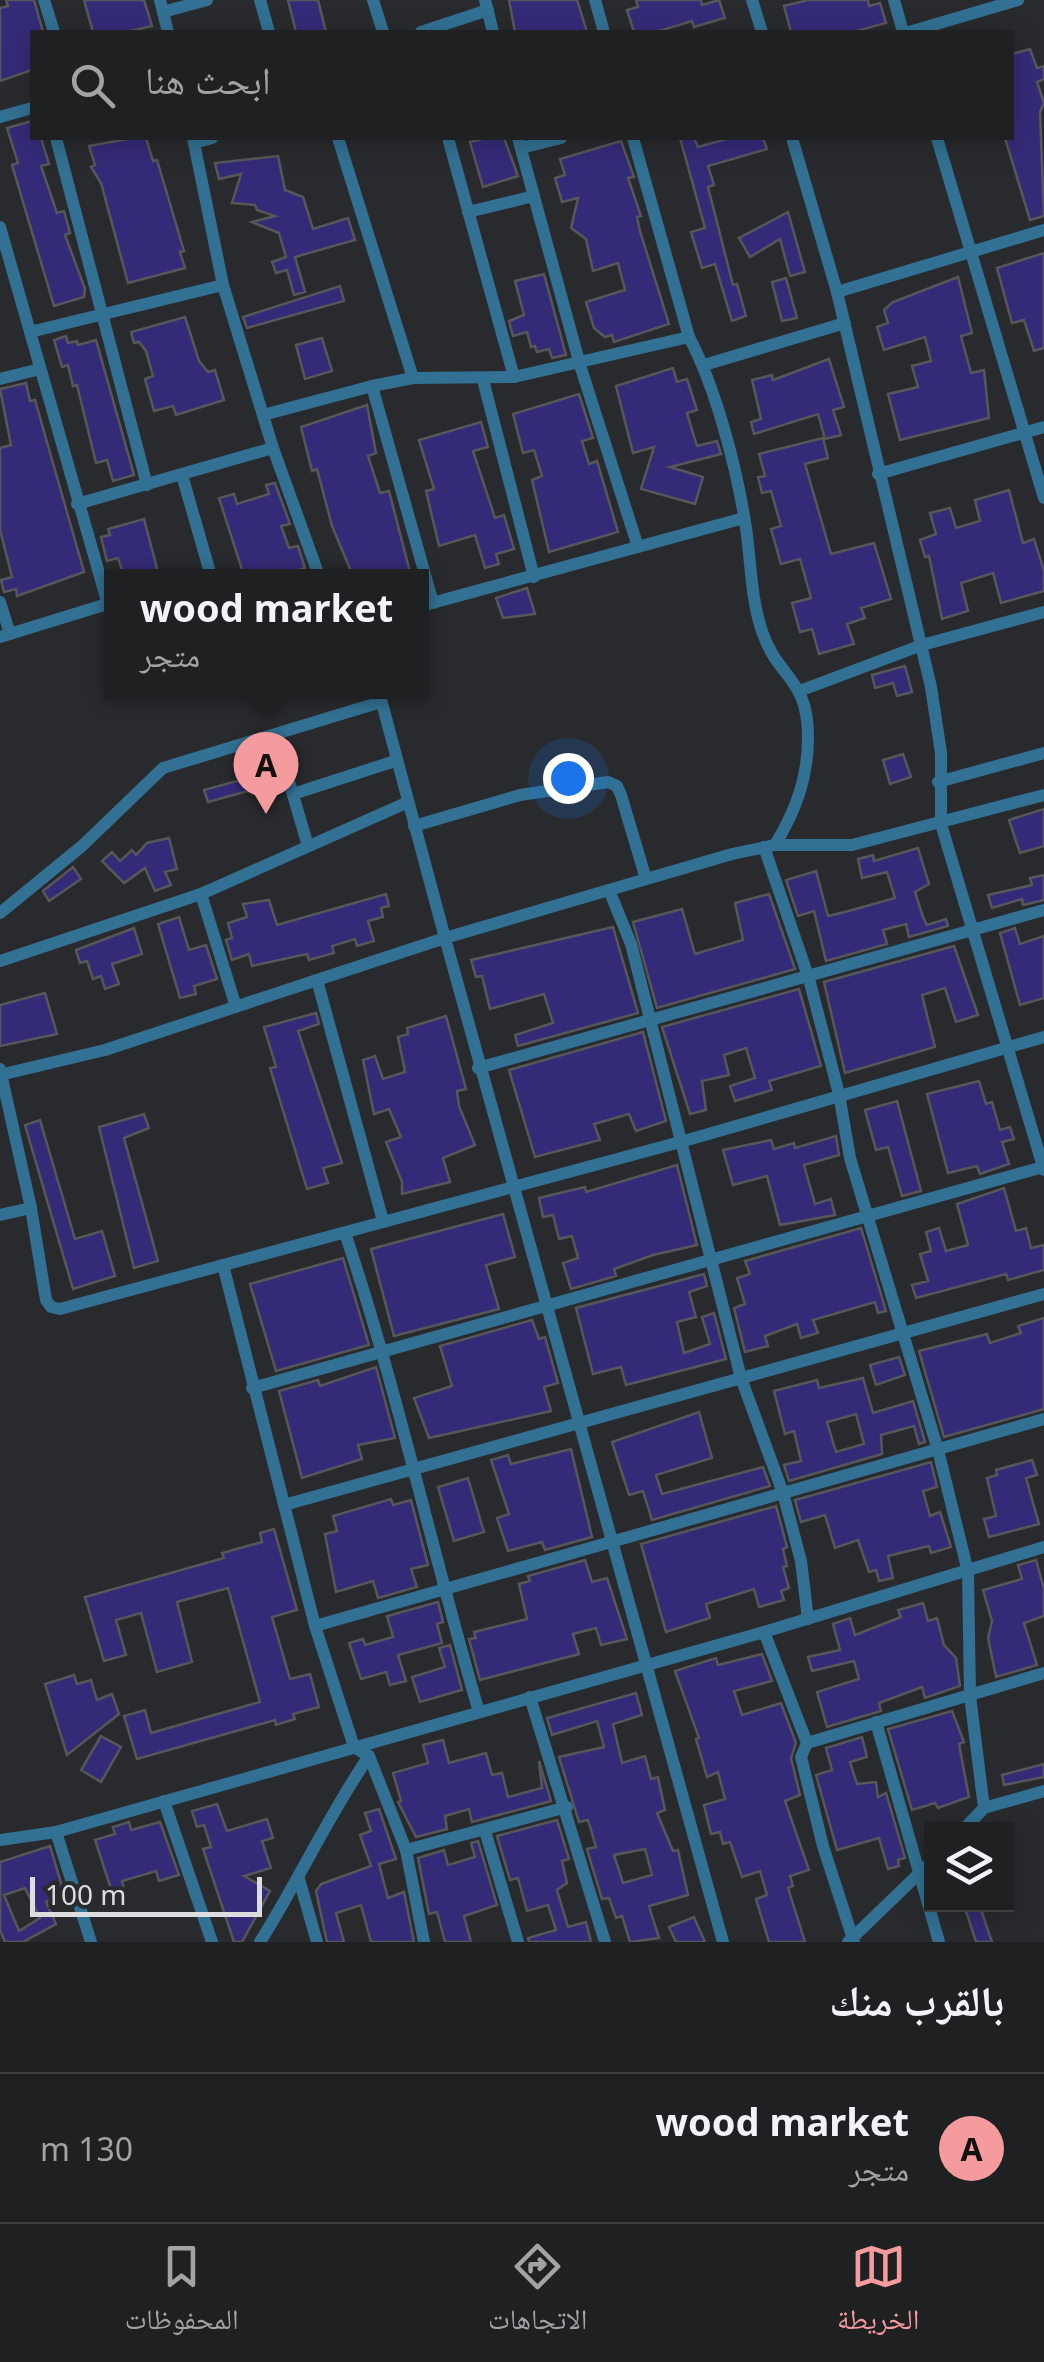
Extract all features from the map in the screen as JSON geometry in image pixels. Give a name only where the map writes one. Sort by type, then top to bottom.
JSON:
[{"type":"street","points":[[44,0],[53,30]]},
{"type":"street","points":[[162,6],[207,0]]},
{"type":"street","points":[[260,0],[268,30]]},
{"type":"street","points":[[373,0],[382,30]]},
{"type":"street","points":[[595,0],[603,30]]},
{"type":"street","points":[[752,0],[761,30]]},
{"type":"street","points":[[894,0],[905,30]]},
{"type":"street","points":[[913,30],[1018,0]]},
{"type":"street","points":[[426,30],[486,5],[492,30]]},
{"type":"street","points":[[0,117],[30,109]]},
{"type":"street","points":[[58,140],[101,316],[148,485]]},
{"type":"street","points":[[193,140],[223,285],[273,448],[317,569]]},
{"type":"street","points":[[339,140],[413,378]]},
{"type":"street","points":[[449,140],[514,378]]},
{"type":"street","points":[[634,140],[688,336],[704,364],[744,518],[762,632],[773,656],[802,690],[808,734],[805,780],[770,846],[809,978],[866,1216],[938,1450],[968,1572],[970,1696],[984,1808]]},
{"type":"street","points":[[252,1388],[1044,1168],[941,824],[941,753],[922,646],[845,323],[793,140]]},
{"type":"street","points":[[938,140],[1044,498]]},
{"type":"street","points":[[520,143],[580,365],[638,548]]},
{"type":"street","points":[[468,212],[534,196]]},
{"type":"street","points":[[0,226],[104,593]]},
{"type":"street","points":[[837,292],[1044,230]]},
{"type":"street","points":[[30,332],[223,285]]},
{"type":"street","points":[[704,364],[845,323]]},
{"type":"street","points":[[263,415],[413,378],[514,378],[688,336]]},
{"type":"street","points":[[0,379],[40,369]]},
{"type":"street","points":[[483,380],[534,577]]},
{"type":"street","points":[[372,386],[418,569]]},
{"type":"street","points":[[878,474],[1044,427]]},
{"type":"street","points":[[77,504],[273,448]]},
{"type":"street","points":[[182,475],[209,569]]},
{"type":"street","points":[[429,604],[744,518]]},
{"type":"street","points":[[0,602],[5,635],[104,611]]},
{"type":"street","points":[[802,690],[922,646],[1044,612]]},
{"type":"street","points":[[0,912],[82,846],[163,768],[276,736],[375,699]]},
{"type":"street","points":[[380,699],[478,1068],[723,1942]]},
{"type":"street","points":[[276,736],[308,846]]},
{"type":"street","points":[[938,782],[1044,753]]},
{"type":"street","points":[[293,794],[395,762]]},
{"type":"street","points":[[414,826],[520,795],[608,782],[618,786],[622,795],[646,879]]},
{"type":"street","points":[[1044,795],[852,845],[770,846],[646,879],[445,938],[106,1050],[1,1073],[51,1308],[344,1233],[1044,1037]]},
{"type":"street","points":[[1,958],[202,894],[406,804]]},
{"type":"street","points":[[609,890],[632,944],[741,1378],[783,1493],[800,1561],[808,1619]]},
{"type":"street","points":[[202,894],[236,1007]]},
{"type":"street","points":[[478,1068],[1044,910]]},
{"type":"street","points":[[317,980],[383,1221]]},
{"type":"street","points":[[0,1215],[32,1208]]},
{"type":"street","points":[[344,1233],[385,1350],[417,1470],[442,1588],[479,1712]]},
{"type":"street","points":[[223,1264],[315,1626],[354,1748],[370,1756],[406,1850],[424,1942]]},
{"type":"street","points":[[284,1505],[1044,1294]]},
{"type":"street","points":[[315,1626],[1044,1419]]},
{"type":"street","points":[[0,1840],[56,1832],[164,1802],[764,1632],[1044,1547]]},
{"type":"street","points":[[764,1632],[807,1743],[802,1757],[823,1846],[852,1940],[924,1868]]},
{"type":"street","points":[[807,1743],[1044,1673]]},
{"type":"street","points":[[530,1697],[567,1807],[605,1942]]},
{"type":"street","points":[[876,1722],[939,1942]]},
{"type":"street","points":[[260,1942],[299,1879],[335,1806],[370,1756]]},
{"type":"street","points":[[971,1822],[984,1808],[1044,1792]]},
{"type":"street","points":[[164,1802],[212,1942]]},
{"type":"street","points":[[406,1850],[567,1807]]},
{"type":"street","points":[[485,1831],[518,1942]]},
{"type":"street","points":[[56,1832],[91,1942]]},
{"type":"street","points":[[299,1879],[317,1942]]},
{"type":"building","points":[[6,0],[34,0],[42,30],[30,30],[30,71],[0,81],[0,8],[8,6]]},
{"type":"building","points":[[84,0],[144,0],[152,26],[135,30],[92,30]]},
{"type":"building","points":[[288,0],[318,0],[326,30],[296,30]]},
{"type":"building","points":[[509,0],[577,0],[586,30],[515,30]]},
{"type":"building","points":[[636,0],[701,0],[702,5],[719,0],[725,18],[694,27],[692,21],[663,30],[633,30],[627,10],[638,7]]},
{"type":"building","points":[[808,0],[868,0],[869,6],[880,3],[886,23],[860,30],[790,30],[784,6]]},
{"type":"building","points":[[1030,49],[1037,68],[1044,66],[1044,79],[1037,82],[1044,103],[1040,112],[1044,216],[1030,220],[1006,140],[1014,140],[1014,53]]},
{"type":"building","points":[[30,122],[30,140],[42,140],[49,164],[41,166],[57,213],[64,211],[70,233],[65,235],[85,289],[84,297],[54,306],[12,165],[18,163],[7,128]]},
{"type":"building","points":[[147,140],[153,161],[157,160],[184,251],[180,252],[185,268],[128,283],[101,183],[91,167],[95,165],[89,146]]},
{"type":"building","points":[[505,140],[518,176],[483,187],[470,142]]},
{"type":"building","points":[[681,140],[695,140],[698,147],[723,140],[764,140],[767,149],[708,166],[714,185],[708,187],[733,285],[737,284],[746,316],[732,321],[715,264],[702,268],[691,232],[705,228]]},
{"type":"building","points":[[621,141],[634,177],[628,178],[641,216],[637,217],[640,231],[669,324],[614,342],[612,335],[605,337],[594,328],[586,302],[625,290],[618,263],[593,271],[586,239],[571,228],[578,198],[562,202],[555,178],[565,175],[560,159]]},
{"type":"building","points":[[278,156],[285,190],[303,197],[313,229],[348,218],[355,240],[295,257],[305,292],[294,295],[287,270],[276,273],[272,262],[286,257],[279,233],[252,222],[275,216],[257,210],[255,205],[232,203],[241,174],[219,179],[215,163]]},
{"type":"building","points":[[788,212],[805,272],[790,276],[780,239],[750,257],[739,238]]},
{"type":"building","points":[[1044,253],[1044,348],[1034,351],[1024,320],[1012,323],[997,268]]},
{"type":"building","points":[[544,274],[566,355],[552,358],[549,349],[537,352],[535,346],[531,347],[527,332],[513,336],[509,321],[524,315],[515,281]]},
{"type":"building","points":[[958,277],[972,333],[961,336],[971,373],[984,370],[989,418],[900,440],[888,394],[918,387],[912,366],[931,361],[925,337],[884,350],[877,327],[888,323],[884,310],[893,302]]},
{"type":"building","points":[[786,278],[797,318],[782,321],[772,282]]},
{"type":"building","points":[[340,286],[344,301],[247,328],[243,317]]},
{"type":"building","points":[[185,317],[199,361],[208,372],[215,370],[224,400],[176,415],[173,406],[154,411],[145,379],[153,376],[146,351],[139,342],[134,343],[131,332]]},
{"type":"building","points":[[66,336],[68,343],[77,341],[78,345],[96,340],[134,475],[113,481],[107,460],[96,463],[77,385],[73,386],[68,365],[62,367],[54,340]]},
{"type":"building","points":[[322,338],[332,371],[305,379],[296,345]]},
{"type":"building","points":[[829,359],[844,407],[833,410],[841,435],[825,439],[818,414],[754,434],[751,422],[761,419],[752,380],[772,375],[773,380]]},
{"type":"building","points":[[673,368],[677,382],[687,379],[697,410],[687,413],[697,446],[717,441],[721,454],[670,467],[703,477],[695,504],[641,489],[654,447],[633,453],[616,386]]},
{"type":"building","points":[[26,383],[30,401],[35,400],[84,572],[17,596],[16,589],[4,592],[1,580],[12,577],[0,530],[0,448],[11,445],[0,389]]},
{"type":"building","points":[[579,394],[593,438],[582,441],[589,464],[597,461],[618,532],[549,552],[532,480],[542,476],[534,450],[523,453],[513,414]]},
{"type":"building","points":[[367,405],[376,453],[368,456],[380,493],[389,491],[409,569],[350,569],[332,526],[317,469],[312,471],[301,427]]},
{"type":"building","points":[[481,422],[488,447],[473,451],[495,518],[504,515],[514,549],[496,554],[499,564],[485,568],[475,535],[439,546],[426,491],[434,489],[419,440]]},
{"type":"building","points":[[823,438],[828,458],[805,464],[831,554],[874,543],[891,599],[861,608],[865,618],[847,624],[854,644],[819,654],[812,629],[800,632],[792,603],[811,598],[800,559],[781,564],[771,529],[781,526],[771,491],[762,493],[758,477],[765,476],[759,454]]},
{"type":"building","points":[[275,483],[290,524],[281,526],[289,548],[298,546],[305,568],[242,569],[219,498],[234,494],[237,504],[269,494],[266,485]]},
{"type":"building","points":[[1009,490],[1023,543],[1034,539],[1044,571],[1044,591],[1001,603],[993,573],[961,583],[968,611],[942,619],[929,556],[925,557],[920,540],[936,534],[930,513],[950,508],[956,528],[980,521],[975,500]]},
{"type":"building","points":[[144,519],[157,569],[122,569],[118,558],[107,561],[101,537],[110,535],[108,529]]},
{"type":"building","points":[[527,588],[535,614],[503,618],[496,598]]},
{"type":"building","points":[[905,666],[912,692],[897,696],[893,683],[875,688],[872,675]]},
{"type":"building","points":[[903,754],[911,777],[890,784],[883,760]]},
{"type":"building","points":[[270,772],[274,784],[208,802],[204,790]]},
{"type":"building","points":[[1044,809],[1044,846],[1020,853],[1009,820]]},
{"type":"building","points":[[169,838],[177,869],[165,872],[171,885],[155,891],[145,868],[124,883],[102,861],[112,852],[120,861],[132,850],[136,855],[147,843]]},
{"type":"building","points":[[918,848],[929,884],[915,892],[923,917],[927,925],[946,919],[948,926],[909,937],[906,924],[883,930],[887,944],[826,961],[814,911],[798,916],[786,880],[816,871],[828,916],[845,912],[895,898],[887,872],[862,878],[858,859],[873,855],[874,861]]},
{"type":"building","points":[[73,867],[81,879],[49,901],[43,891]]},
{"type":"building","points":[[1044,875],[1044,900],[1023,905],[1022,899],[992,908],[988,895],[1032,885],[1030,878]]},
{"type":"building","points":[[386,894],[389,906],[381,908],[383,917],[368,921],[374,941],[357,946],[355,939],[332,946],[334,953],[309,960],[307,954],[252,966],[249,954],[232,960],[226,940],[232,938],[228,923],[247,917],[243,904],[269,900],[277,925]]},
{"type":"building","points":[[769,894],[795,969],[657,1008],[633,922],[682,909],[695,954],[743,940],[735,903]]},
{"type":"building","points":[[179,917],[189,950],[206,945],[217,979],[194,986],[196,994],[180,998],[158,924]]},
{"type":"building","points":[[613,927],[638,1013],[518,1046],[515,1035],[553,1023],[544,994],[490,1009],[482,976],[476,977],[471,960]]},
{"type":"building","points":[[134,928],[142,954],[112,964],[119,984],[105,989],[101,976],[93,979],[87,961],[80,963],[76,950]]},
{"type":"building","points":[[1015,928],[1020,944],[1044,936],[1044,998],[1020,1005],[1000,933]]},
{"type":"building","points":[[954,946],[978,1015],[956,1022],[945,988],[922,995],[935,1047],[845,1073],[824,982]]},
{"type":"building","points":[[799,989],[821,1066],[769,1081],[772,1090],[735,1101],[730,1086],[755,1078],[746,1048],[724,1055],[729,1075],[702,1081],[706,1110],[690,1114],[662,1027]]},
{"type":"building","points":[[45,993],[57,1034],[0,1046],[0,1005]]},
{"type":"building","points":[[316,1013],[319,1024],[298,1031],[342,1163],[323,1168],[328,1183],[307,1189],[270,1068],[276,1067],[264,1027]]},
{"type":"building","points":[[446,1016],[466,1089],[457,1091],[459,1106],[475,1145],[443,1158],[450,1182],[402,1194],[402,1182],[386,1142],[401,1137],[389,1109],[374,1114],[363,1060],[375,1056],[383,1079],[405,1072],[398,1037],[408,1034],[407,1028]]},
{"type":"building","points":[[643,1032],[666,1121],[636,1131],[629,1114],[594,1124],[600,1140],[535,1157],[509,1070]]},
{"type":"building","points":[[979,1081],[986,1104],[992,1102],[1000,1130],[1010,1127],[1014,1139],[1002,1142],[1009,1164],[980,1174],[977,1166],[948,1173],[927,1094]]},
{"type":"building","points":[[897,1101],[921,1191],[902,1196],[888,1147],[876,1150],[865,1110]]},
{"type":"building","points":[[144,1114],[149,1128],[124,1138],[158,1261],[134,1268],[99,1127]]},
{"type":"building","points":[[40,1120],[75,1239],[102,1231],[115,1276],[73,1289],[25,1125]]},
{"type":"building","points":[[836,1136],[839,1155],[804,1165],[815,1204],[831,1199],[835,1215],[780,1225],[767,1176],[733,1185],[723,1150],[771,1140],[774,1149],[794,1143],[795,1148]]},
{"type":"building","points":[[677,1165],[697,1245],[653,1255],[614,1269],[616,1276],[571,1289],[563,1263],[578,1258],[572,1236],[559,1239],[553,1215],[543,1217],[539,1198],[585,1187],[586,1192]]},
{"type":"building","points":[[1004,1188],[1016,1231],[1026,1228],[1031,1248],[1044,1245],[1044,1270],[1008,1280],[1006,1274],[916,1298],[912,1285],[928,1281],[920,1254],[931,1251],[926,1232],[939,1228],[946,1251],[968,1245],[957,1204]]},
{"type":"building","points":[[503,1214],[515,1257],[486,1265],[499,1309],[394,1336],[371,1249]]},
{"type":"building","points":[[861,1228],[886,1311],[878,1313],[875,1302],[813,1320],[818,1333],[801,1338],[797,1324],[765,1336],[768,1346],[745,1352],[734,1308],[745,1304],[737,1278],[750,1274],[745,1261]]},
{"type":"building","points":[[343,1258],[369,1345],[276,1371],[250,1284]]},
{"type":"building","points":[[704,1274],[707,1286],[689,1292],[696,1317],[677,1322],[684,1353],[710,1344],[702,1317],[714,1313],[726,1359],[626,1385],[621,1367],[593,1374],[576,1308]]},
{"type":"building","points":[[1044,1318],[1044,1409],[944,1437],[919,1351],[987,1334],[990,1343],[1021,1333],[1018,1326]]},
{"type":"building","points":[[532,1320],[539,1339],[545,1337],[558,1383],[544,1387],[551,1411],[429,1438],[414,1398],[452,1386],[440,1346]]},
{"type":"building","points":[[899,1357],[905,1375],[876,1385],[870,1365]]},
{"type":"building","points":[[376,1367],[395,1438],[358,1445],[362,1459],[302,1478],[279,1391],[318,1380],[320,1386]]},
{"type":"building","points":[[863,1378],[873,1413],[913,1401],[925,1442],[919,1444],[914,1426],[881,1435],[882,1454],[789,1481],[784,1465],[801,1461],[794,1431],[785,1434],[774,1391],[817,1380],[819,1388]],"holes":[[[856,1414],[864,1444],[836,1452],[827,1422]]]},
{"type":"building","points":[[699,1412],[712,1458],[656,1475],[662,1494],[763,1467],[770,1486],[652,1520],[643,1491],[629,1495],[612,1442]]},
{"type":"building","points":[[571,1449],[592,1537],[545,1550],[542,1542],[508,1551],[497,1518],[509,1514],[491,1460],[508,1455],[511,1464]]},
{"type":"building","points":[[1032,1460],[1037,1475],[1026,1478],[1039,1524],[989,1537],[984,1519],[996,1516],[987,1478],[997,1475],[996,1470]]},
{"type":"building","points":[[931,1462],[937,1487],[923,1491],[930,1516],[940,1512],[951,1547],[931,1553],[929,1546],[888,1556],[893,1578],[879,1581],[876,1570],[869,1572],[858,1540],[835,1548],[825,1515],[801,1522],[795,1500]]},
{"type":"building","points":[[468,1478],[484,1532],[454,1541],[438,1487]]},
{"type":"building","points":[[391,1499],[393,1505],[411,1500],[428,1565],[411,1569],[417,1587],[378,1598],[373,1581],[336,1592],[325,1534],[337,1531],[333,1516]]},
{"type":"building","points":[[776,1506],[787,1547],[783,1549],[787,1566],[783,1567],[789,1588],[781,1591],[784,1600],[759,1607],[754,1589],[706,1604],[710,1618],[666,1632],[641,1544]]},
{"type":"building","points":[[274,1529],[297,1610],[272,1617],[290,1679],[310,1674],[319,1707],[293,1714],[295,1719],[276,1725],[275,1720],[137,1759],[124,1716],[145,1710],[151,1733],[260,1702],[228,1588],[177,1602],[192,1662],[157,1672],[141,1613],[116,1620],[126,1655],[104,1661],[85,1597],[224,1558],[222,1553],[262,1542],[260,1533]]},
{"type":"building","points":[[585,1560],[592,1582],[607,1578],[627,1639],[601,1645],[596,1628],[573,1634],[579,1654],[480,1680],[469,1639],[476,1638],[474,1632],[527,1619],[519,1584],[530,1581],[528,1576]]},
{"type":"building","points":[[1036,1560],[1044,1589],[1044,1616],[1024,1623],[1037,1665],[996,1677],[988,1638],[992,1621],[983,1590],[1022,1579],[1018,1565]]},
{"type":"building","points":[[438,1602],[443,1622],[437,1624],[442,1643],[398,1655],[406,1681],[390,1685],[386,1672],[361,1679],[349,1643],[363,1639],[365,1645],[393,1637],[387,1616]]},
{"type":"building","points":[[923,1603],[928,1621],[937,1618],[944,1645],[956,1658],[960,1686],[925,1698],[922,1687],[879,1703],[881,1711],[827,1727],[817,1692],[859,1679],[854,1661],[812,1671],[808,1657],[840,1650],[833,1624],[850,1618],[855,1635],[901,1617],[898,1610]]},
{"type":"building","points":[[450,1645],[462,1690],[420,1702],[412,1677],[445,1667],[439,1648]]},
{"type":"building","points":[[762,1654],[772,1681],[734,1691],[742,1715],[781,1703],[796,1743],[791,1758],[800,1795],[785,1801],[809,1870],[790,1876],[793,1886],[788,1888],[805,1942],[769,1942],[756,1899],[767,1895],[760,1871],[742,1877],[730,1842],[723,1844],[720,1832],[711,1834],[704,1805],[725,1799],[718,1772],[707,1777],[696,1739],[699,1738],[675,1671],[716,1658],[718,1665]]},
{"type":"building","points":[[74,1675],[77,1684],[91,1680],[97,1700],[112,1694],[119,1714],[67,1755],[45,1684]]},
{"type":"building","points":[[636,1693],[642,1715],[613,1724],[622,1763],[645,1756],[651,1779],[658,1777],[665,1810],[657,1813],[673,1851],[678,1850],[688,1895],[649,1906],[659,1938],[630,1942],[622,1916],[616,1918],[609,1898],[602,1899],[587,1849],[596,1847],[588,1820],[579,1822],[559,1757],[604,1747],[597,1721],[552,1735],[547,1718]],"holes":[[[645,1849],[652,1875],[623,1883],[614,1855]]]},
{"type":"building","points":[[952,1711],[964,1742],[959,1744],[969,1797],[938,1808],[935,1803],[912,1810],[888,1729]]},
{"type":"building","points":[[101,1736],[121,1747],[101,1782],[81,1770]]},
{"type":"building","points":[[862,1737],[867,1757],[850,1762],[857,1784],[876,1782],[878,1797],[886,1793],[905,1858],[898,1860],[899,1866],[888,1869],[879,1838],[837,1850],[816,1775],[832,1770],[826,1748]]},
{"type":"building","points":[[443,1740],[449,1763],[486,1753],[492,1775],[502,1773],[508,1797],[542,1788],[539,1761],[551,1801],[472,1822],[469,1809],[445,1816],[447,1829],[416,1837],[398,1802],[401,1801],[393,1773],[428,1763],[423,1745]]},
{"type":"building","points":[[1044,1764],[1044,1777],[1004,1785],[1002,1775]]},
{"type":"building","points":[[217,1804],[227,1831],[267,1819],[273,1838],[262,1841],[271,1868],[244,1876],[270,1891],[242,1942],[234,1942],[203,1849],[211,1847],[204,1825],[197,1827],[192,1811]]},
{"type":"building","points":[[379,1809],[396,1859],[379,1864],[388,1898],[404,1892],[414,1942],[371,1942],[361,1905],[336,1913],[344,1942],[327,1942],[316,1891],[321,1884],[371,1866],[360,1835],[371,1831],[365,1813]]},
{"type":"building","points":[[557,1820],[569,1859],[562,1861],[567,1883],[557,1890],[568,1927],[586,1922],[591,1942],[529,1942],[528,1938],[556,1930],[548,1905],[527,1911],[518,1878],[510,1880],[497,1836]]},
{"type":"building","points":[[129,1822],[131,1830],[160,1822],[179,1875],[159,1881],[156,1871],[122,1881],[124,1889],[112,1892],[95,1840],[115,1834],[113,1827]]},
{"type":"building","points":[[478,1841],[497,1905],[464,1916],[471,1942],[445,1942],[437,1912],[429,1914],[418,1858],[444,1850],[448,1865],[475,1857],[471,1843]]},
{"type":"building","points":[[50,1846],[64,1893],[46,1902],[56,1924],[23,1942],[5,1942],[0,1930],[0,1862]],"holes":[[[25,1888],[40,1918],[19,1931],[4,1895]]]},
{"type":"building","points":[[966,1912],[982,1912],[992,1942],[976,1942]]},
{"type":"building","points":[[694,1917],[705,1942],[676,1942],[669,1927]]},
{"type":"place","name":"wood market","points":[[266,814]]}]
